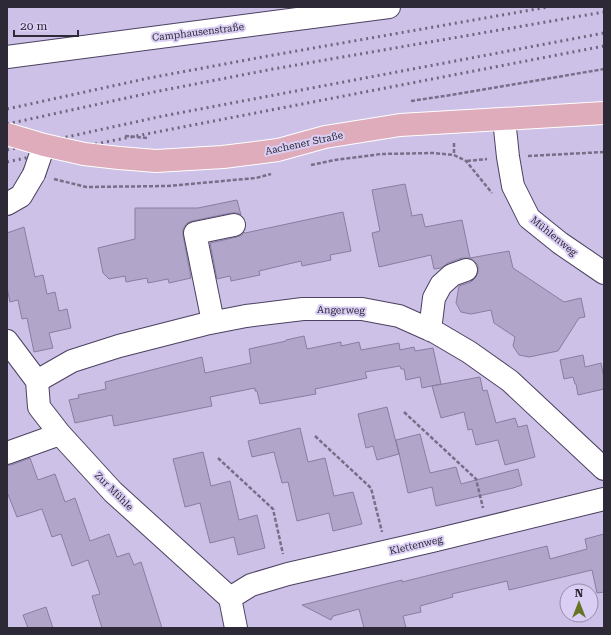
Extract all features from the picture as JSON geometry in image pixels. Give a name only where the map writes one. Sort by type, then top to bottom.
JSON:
[{"type":"main road","name":"Aachener Straße","points":[[7,134],[44,145],[84,154],[156,161],[223,157],[278,150],[325,137],[400,125],[604,113]]},
{"type":"street","name":"Camphausenstraße","points":[[7,57],[389,7]]},
{"type":"street","name":"Mühlenweg","points":[[504,119],[513,186],[530,218],[560,243],[604,272]]},
{"type":"street","points":[[7,204],[21,196],[34,174],[44,145]]},
{"type":"street","points":[[213,322],[195,233],[234,225]]},
{"type":"street","points":[[430,330],[434,298],[441,285],[452,275],[466,270]]},
{"type":"street","name":"Angerweg","points":[[37,382],[72,361],[119,346],[213,322],[246,316],[303,309],[362,309],[399,316],[430,330],[469,352],[510,381],[604,469]]},
{"type":"street","points":[[7,341],[37,382]]},
{"type":"street","name":"Zur Mühle","points":[[37,382],[39,407],[60,434],[113,492],[230,598]]},
{"type":"street","points":[[7,453],[60,434]]},
{"type":"street","name":"Klettenweg","points":[[230,598],[251,585],[288,574],[604,500]]},
{"type":"street","points":[[230,598],[236,628]]},
{"type":"path","points":[[466,161],[508,157],[604,152]]},
{"type":"path","points":[[306,166],[335,160],[380,154],[433,153],[454,155],[466,161],[494,197]]},
{"type":"path","points":[[34,174],[86,187],[168,186],[256,178],[278,173]]},
{"type":"path","points":[[404,412],[476,479],[488,527]]},
{"type":"path","points":[[315,436],[371,488],[386,552]]},
{"type":"path","points":[[218,458],[273,509],[288,574]]},
{"type":"building","points":[[405,184],[412,216],[422,214],[425,227],[462,220],[470,258],[462,258],[448,263],[441,268],[434,269],[431,255],[379,267],[372,233],[380,231],[372,190]]},
{"type":"building","points":[[237,200],[241,215],[238,213],[231,213],[192,221],[187,223],[183,229],[191,278],[169,283],[168,279],[148,283],[147,278],[126,282],[125,276],[109,279],[103,273],[98,248],[135,239],[135,208],[198,208]]},
{"type":"building","points":[[343,212],[351,251],[330,255],[331,260],[302,266],[301,261],[259,271],[260,275],[231,281],[230,276],[217,279],[210,243],[237,237],[242,235],[244,232]]},
{"type":"building","points":[[24,227],[35,277],[43,275],[47,294],[55,292],[59,311],[67,309],[71,328],[49,333],[53,348],[34,352],[27,318],[22,319],[18,300],[10,302],[7,288],[7,233]]},
{"type":"building","points":[[509,251],[513,268],[564,302],[581,298],[585,317],[579,318],[558,351],[529,357],[519,355],[513,346],[515,337],[494,323],[491,310],[471,314],[461,312],[456,303],[459,286],[471,282],[478,273],[478,265],[470,258]]},
{"type":"building","points":[[304,336],[307,349],[341,342],[341,346],[359,342],[361,350],[399,343],[400,350],[414,347],[415,351],[433,348],[441,384],[422,388],[420,377],[406,380],[404,369],[401,369],[400,366],[365,372],[367,378],[315,389],[316,394],[260,404],[255,388],[210,397],[212,406],[114,426],[112,415],[75,423],[69,400],[79,398],[78,395],[106,389],[105,382],[202,357],[205,373],[251,363],[249,349]]},
{"type":"building","points":[[583,355],[585,367],[601,363],[604,378],[604,389],[578,395],[573,377],[564,379],[560,360]]},
{"type":"building","points":[[480,377],[483,391],[487,390],[496,423],[515,418],[518,427],[527,425],[535,457],[505,465],[498,440],[476,445],[472,429],[468,430],[464,412],[441,418],[432,386]]},
{"type":"building","points":[[387,407],[399,454],[377,460],[373,446],[366,448],[358,414]]},
{"type":"building","points":[[300,428],[308,462],[325,458],[334,496],[353,492],[362,524],[333,531],[329,513],[297,521],[288,482],[282,483],[274,452],[252,457],[248,441]]},
{"type":"building","points":[[420,434],[430,473],[456,467],[461,484],[518,469],[522,485],[436,506],[432,487],[408,493],[396,440]]},
{"type":"building","points":[[203,452],[211,486],[230,481],[239,520],[257,515],[265,548],[238,555],[234,537],[210,543],[200,503],[185,507],[173,459]]},
{"type":"building","points":[[30,458],[38,480],[55,474],[65,502],[75,498],[90,541],[109,534],[117,557],[129,553],[134,565],[141,562],[162,628],[102,628],[92,596],[100,594],[88,560],[72,566],[61,534],[52,537],[42,509],[17,517],[7,492],[7,465]]},
{"type":"building","points":[[604,534],[604,592],[599,593],[599,583],[595,583],[592,570],[509,590],[507,581],[452,594],[453,597],[420,606],[421,612],[403,616],[406,628],[364,628],[359,609],[333,616],[331,620],[302,605],[547,546],[550,559],[587,549],[585,539]]},
{"type":"building","points":[[46,607],[53,628],[28,628],[23,615]]},
{"type":"railway","points":[[7,109],[149,78],[548,7]]},
{"type":"railway","points":[[7,124],[154,92],[273,69],[604,12]]},
{"type":"railway","points":[[7,150],[163,116],[604,33]]},
{"type":"railway","points":[[7,162],[604,46]]}]
